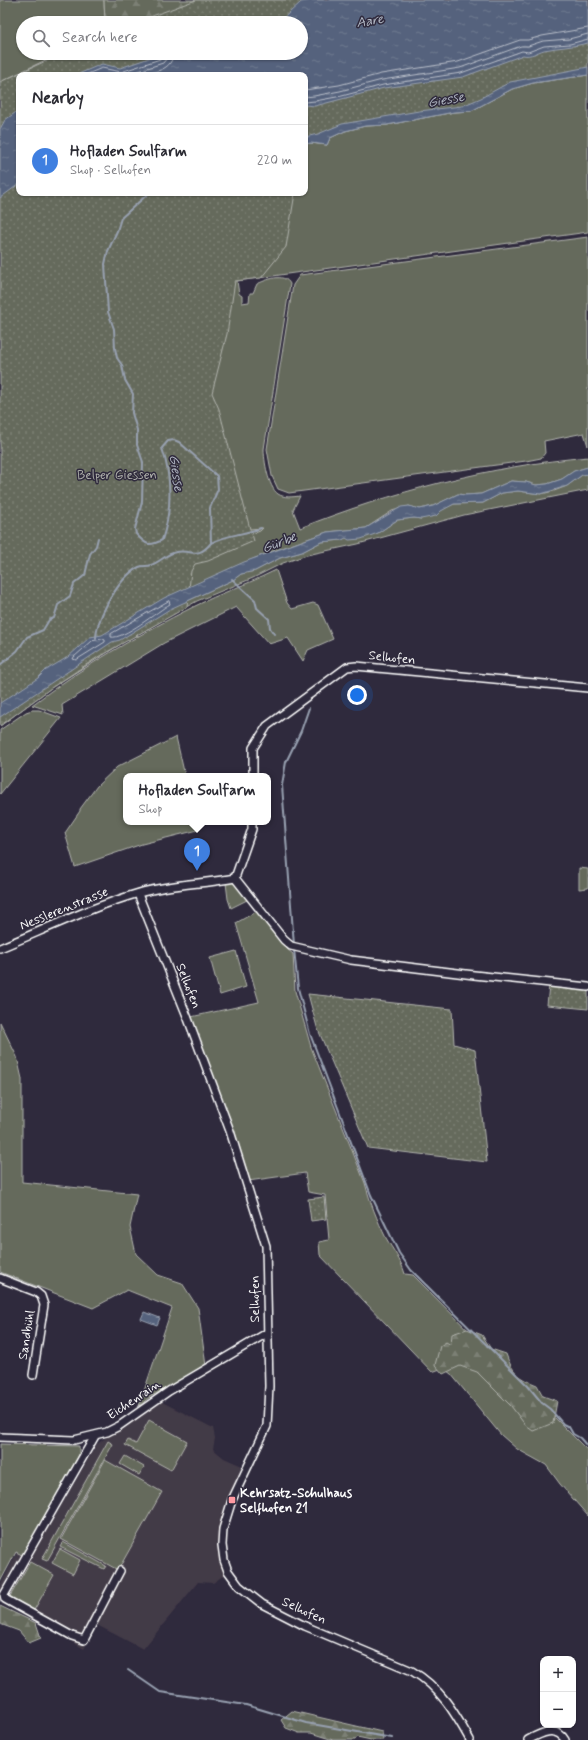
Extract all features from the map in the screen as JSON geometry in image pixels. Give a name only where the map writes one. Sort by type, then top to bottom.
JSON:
[{"type":"street","name":"Selhofen","points":[[253,773],[252,748],[267,726],[347,667],[356,666],[588,688]]},
{"type":"street","points":[[235,878],[252,829],[252,825]]},
{"type":"street","points":[[138,894],[182,885],[235,878]]},
{"type":"street","points":[[235,878],[284,940],[294,947],[350,960],[474,975],[588,986]]},
{"type":"street","name":"Selhofen","points":[[138,894],[188,1016],[227,1124],[265,1240],[267,1256],[269,1386],[267,1426],[232,1500],[223,1529],[222,1550],[228,1571],[248,1594],[276,1612],[425,1678],[444,1698],[470,1740]]},
{"type":"street","name":"Nesslerenstrasse","points":[[0,948],[81,914],[138,894]]},
{"type":"street","name":"Sandbühl","points":[[0,1278],[36,1292],[44,1305],[33,1375]]},
{"type":"street","name":"Eichenrain","points":[[0,1437],[74,1440],[95,1436],[119,1426],[154,1400],[267,1333]]},
{"type":"street","points":[[95,1436],[4,1595],[5,1599],[72,1636],[84,1640],[120,1571]]},
{"type":"street","points":[[528,1740],[553,1730],[560,1733],[565,1740]]},
{"type":"shaded area","points":[[160,1401],[213,1428],[215,1438],[213,1449],[224,1458],[242,1466],[225,1507],[219,1538],[224,1575],[213,1583],[198,1582],[143,1649],[97,1625],[84,1649],[0,1599],[0,1586],[18,1551],[31,1557],[97,1444]]},
{"type":"green space","points":[[0,0],[104,0],[105,16],[16,16],[16,60],[46,60],[21,72],[16,72],[16,74],[0,82]]},
{"type":"green space","points":[[104,0],[313,0],[289,16],[105,16]]},
{"type":"green space","name":"Belper Giessen","points":[[196,0],[588,0],[588,75],[533,83],[512,89],[471,111],[454,112],[387,125],[365,126],[345,131],[330,138],[327,145],[308,144],[308,72],[22,72],[48,60],[308,60],[308,16],[152,16]]},
{"type":"green space","name":"Belper Giessen","points":[[16,75],[16,196],[294,196],[286,247],[261,278],[235,281],[227,334],[212,393],[219,409],[250,529],[263,528],[252,534],[254,541],[208,561],[195,564],[191,571],[187,607],[98,657],[51,688],[0,726],[0,82]]},
{"type":"green space","points":[[588,75],[588,232],[237,281],[239,294],[242,296],[242,303],[249,302],[250,293],[253,293],[257,284],[275,278],[284,278],[290,284],[264,454],[269,480],[275,491],[283,496],[300,496],[293,510],[300,528],[334,515],[405,492],[478,474],[551,461],[588,457],[588,467],[574,471],[562,479],[547,484],[536,485],[526,482],[511,481],[481,494],[458,494],[433,506],[420,509],[409,506],[392,511],[366,528],[327,532],[262,555],[172,595],[0,690],[126,196],[308,196],[308,144],[327,145],[330,138],[345,131],[365,126],[387,125],[454,112],[471,111],[512,89],[533,83]]},
{"type":"green space","points":[[588,237],[588,446],[584,433],[544,441],[545,453],[541,458],[526,461],[289,493],[278,489],[272,476],[267,449],[293,285],[300,275]]},
{"type":"green space","points":[[588,474],[588,490],[464,515],[358,544],[307,555],[283,563],[253,578],[197,601],[124,642],[51,688],[0,726],[0,717],[170,609],[233,580],[241,574],[255,571],[280,558],[302,552],[321,542],[342,540],[346,537],[378,533],[397,520],[414,518],[421,519],[454,504],[483,503],[502,493],[518,491],[541,494],[554,491],[567,486],[582,475]]},
{"type":"green space","points":[[276,570],[287,603],[292,609],[313,603],[318,605],[333,639],[308,650],[303,661],[288,638],[269,644],[236,607],[164,643],[62,705],[63,715],[32,705],[90,665],[152,629],[203,602]]},
{"type":"green space","points":[[39,710],[61,718],[0,794],[0,730],[26,712]]},
{"type":"green space","points":[[176,737],[184,773],[123,773],[123,825],[197,825],[198,830],[142,844],[75,867],[65,833],[97,786],[117,767]]},
{"type":"green space","points":[[579,868],[588,869],[588,888],[579,889]]},
{"type":"green space","points":[[235,882],[249,899],[231,908],[226,883]]},
{"type":"green space","points":[[259,910],[287,949],[293,954],[295,991],[311,1047],[365,1183],[377,1218],[405,1274],[413,1275],[588,1451],[588,1516],[560,1484],[546,1465],[517,1449],[501,1435],[451,1374],[443,1368],[432,1372],[320,1255],[319,1242],[329,1240],[325,1195],[308,1192],[305,1173],[248,1181],[191,1017],[259,1002],[236,923]]},
{"type":"green space","points":[[236,951],[246,987],[220,995],[210,958]]},
{"type":"green space","points":[[549,985],[588,990],[588,1009],[547,1005]]},
{"type":"green space","points":[[308,994],[452,1009],[454,1044],[475,1050],[487,1162],[368,1148],[317,1027]]},
{"type":"green space","points":[[0,1022],[17,1057],[22,1079],[22,1182],[137,1194],[130,1227],[136,1254],[158,1275],[182,1283],[198,1308],[206,1366],[150,1397],[139,1406],[172,1308],[127,1290],[93,1308],[0,1272]]},
{"type":"green space","points":[[324,1197],[326,1219],[311,1221],[308,1199]]},
{"type":"green space","points":[[467,1329],[482,1335],[491,1349],[506,1354],[517,1374],[525,1380],[537,1385],[543,1396],[557,1401],[553,1423],[533,1431],[526,1426],[511,1406],[477,1372],[460,1366],[443,1374],[435,1365],[440,1346],[446,1342],[451,1345],[452,1334]]},
{"type":"green space","points":[[149,1420],[187,1441],[171,1470],[125,1445],[128,1440],[136,1444]]},
{"type":"green space","points":[[108,1441],[113,1444],[47,1561],[42,1559]]},
{"type":"green space","points":[[0,1444],[79,1446],[79,1455],[24,1556],[16,1552],[0,1582]]},
{"type":"green space","points":[[125,1456],[144,1467],[139,1475],[120,1464]]},
{"type":"green space","points":[[105,1460],[162,1492],[118,1570],[61,1539]]},
{"type":"green space","points":[[63,1542],[106,1566],[104,1569],[60,1547]]},
{"type":"green space","points":[[60,1549],[80,1560],[73,1574],[52,1563]]},
{"type":"green space","points":[[30,1562],[54,1575],[33,1612],[9,1598]]},
{"type":"green space","points":[[0,1606],[36,1623],[41,1638],[29,1643],[19,1631],[0,1624]]},
{"type":"green space","points":[[292,1711],[382,1732],[383,1740],[371,1740],[357,1737],[355,1740],[333,1740],[311,1733],[299,1733],[286,1728],[281,1720]]},
{"type":"water","name":"Aare","points":[[313,0],[588,0],[588,43],[523,55],[463,77],[384,88],[315,106],[308,105],[308,72],[83,72],[102,64],[120,68],[143,60],[308,60],[308,16],[286,16],[301,2]]},
{"type":"water","points":[[588,67],[588,75],[533,83],[512,89],[471,111],[454,112],[387,125],[365,126],[345,131],[330,138],[327,145],[308,144],[308,136],[318,134],[342,124],[419,111],[462,106],[481,98],[510,82]]},
{"type":"water","points":[[16,112],[16,186],[0,198],[0,129],[5,120]]},
{"type":"water","points":[[588,467],[588,474],[582,475],[567,486],[541,494],[518,491],[502,493],[483,503],[454,504],[441,511],[436,516],[421,519],[414,518],[397,520],[378,533],[361,539],[349,540],[346,538],[342,540],[321,542],[302,552],[280,558],[255,571],[241,574],[233,580],[170,609],[120,640],[112,642],[0,717],[0,703],[38,678],[46,670],[68,657],[90,637],[102,635],[164,598],[244,562],[327,532],[366,528],[401,507],[409,506],[420,509],[433,506],[458,494],[481,494],[511,481],[526,482],[536,485],[547,484],[562,479],[574,471]]},
{"type":"water","points":[[144,1312],[160,1318],[157,1325],[141,1319]]},
{"type":"waterway","name":"Giesse","points":[[96,638],[100,619],[110,598],[131,572],[141,566],[154,564],[172,553],[182,551],[198,553],[211,543],[210,508],[218,489],[217,476],[179,442],[174,440],[168,441],[162,448],[168,471],[170,494],[168,517],[162,540],[154,544],[148,544],[142,541],[136,534],[135,529],[142,502],[143,462],[137,445],[137,430],[132,413],[133,394],[125,380],[122,365],[117,358],[114,329],[108,312],[105,264],[108,251],[121,218],[146,196]]},
{"type":"waterway","points":[[211,543],[223,538],[261,528]]},
{"type":"waterway","points":[[0,665],[17,651],[27,637],[43,630],[49,620],[54,618],[58,605],[70,596],[74,584],[85,575],[90,554],[96,546],[98,538]]},
{"type":"waterway","points":[[232,579],[255,600],[257,608],[269,619],[270,628],[274,634]]},
{"type":"waterway","points":[[294,945],[282,785],[286,762],[301,731],[309,708]]},
{"type":"waterway","points":[[294,949],[298,988],[310,1034],[371,1195],[399,1253],[411,1270],[528,1386],[542,1403],[550,1409],[563,1424],[569,1427],[573,1434],[580,1438],[588,1447]]},
{"type":"waterway","points":[[128,1670],[160,1692],[246,1705],[306,1723],[392,1738]]},
{"type":"place","name":"Hofladen Soulfarm","points":[[197,871]]},
{"type":"place","name":"Kehrsatz-Schulhaus Selfhofen 21","points":[[232,1500]]},
{"type":"water label","name":"Gürbe","points":[[279,543]]}]
